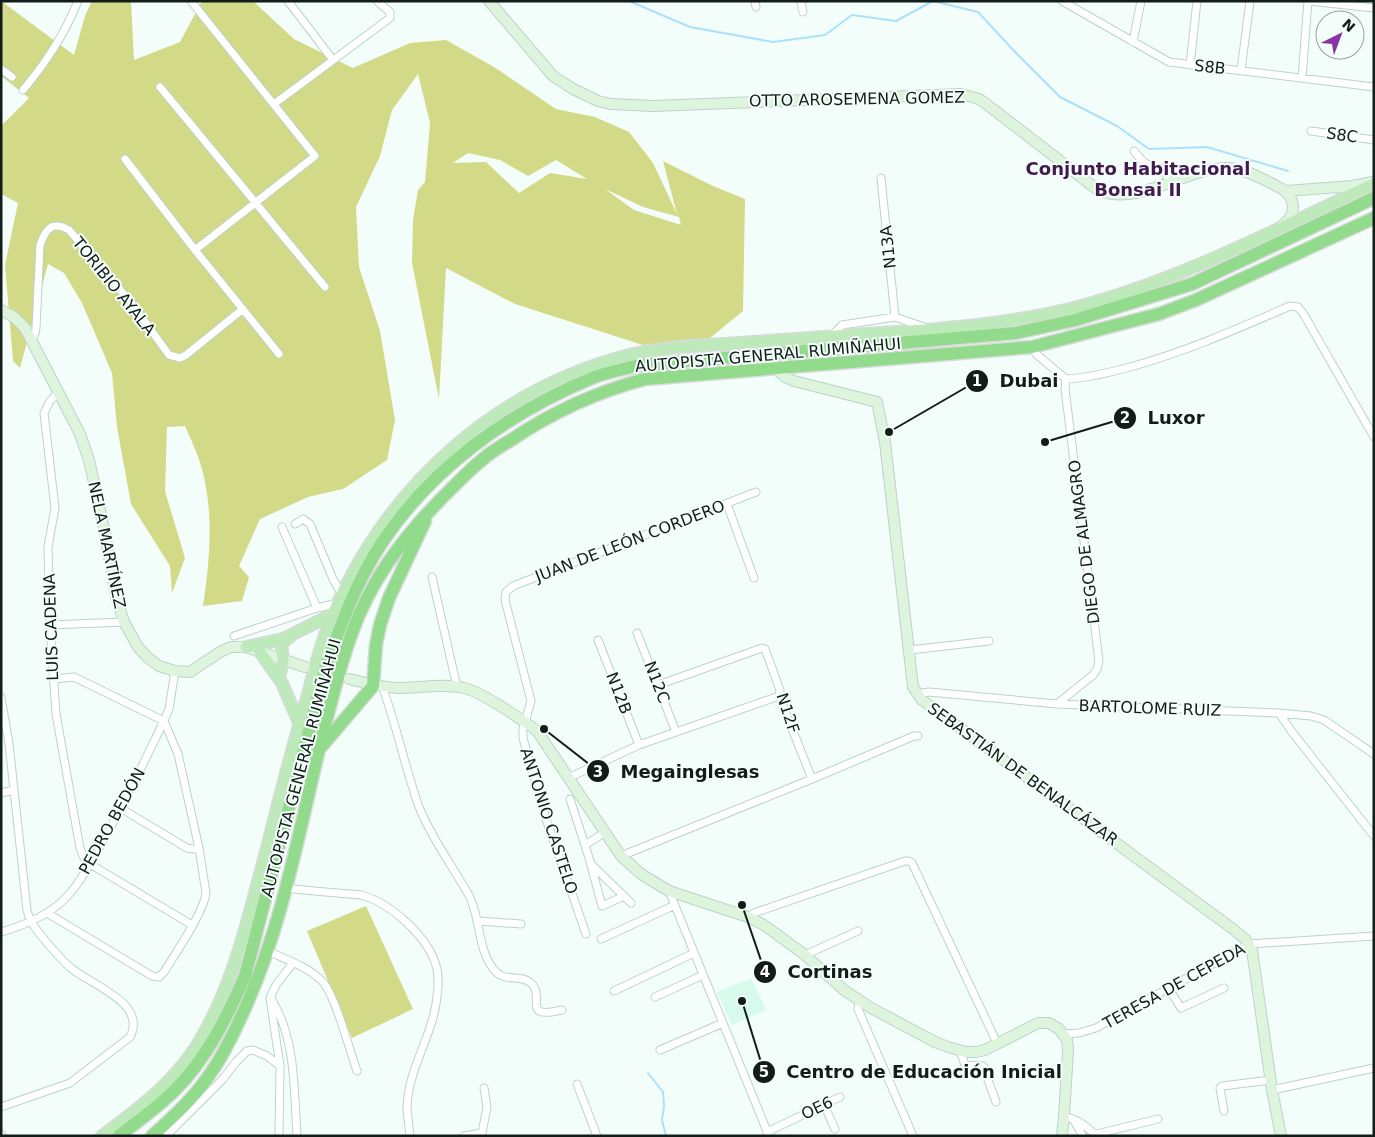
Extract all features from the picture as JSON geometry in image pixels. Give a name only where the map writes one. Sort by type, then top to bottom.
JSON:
[{"type":"highway","name":"AUTOPISTA GENERAL RUMIÑAHUI","points":[[119,1136],[177,1088],[212,1042],[227,1017],[245,976],[325,669],[340,626],[359,584],[380,546],[412,504],[438,475],[466,451],[511,419],[594,377],[640,365],[1016,333],[1074,320],[1192,284],[1374,198]]},
{"type":"highway","name":"AUTOPISTA GENERAL RUMIÑAHUI","points":[[152,1136],[183,1114],[220,1058],[252,993],[268,952],[339,672],[360,613],[392,555],[432,508],[484,458],[534,424],[574,404],[612,388],[645,379],[1032,347],[1159,314],[1196,300],[1374,218]]},
{"type":"highway","points":[[319,749],[378,686],[376,645],[380,625],[389,598],[432,508]]},
{"type":"main road","points":[[102,1136],[144,1105],[176,1073],[197,1045],[218,1005],[243,937],[299,723],[323,640],[338,604],[366,550],[384,522],[441,457],[502,410],[534,392],[596,365],[632,354],[676,347],[932,330],[1012,321],[1071,308],[1191,269],[1374,183]]},
{"type":"main road","points":[[282,684],[280,670],[283,661],[281,655],[282,647],[288,638],[338,604]]},
{"type":"main road","points":[[246,647],[271,642],[294,633]]},
{"type":"main road","points":[[260,652],[282,684],[299,723]]},
{"type":"street","points":[[23,90],[37,74],[58,43],[78,1]]},
{"type":"street","points":[[191,1],[315,156],[195,250]]},
{"type":"street","points":[[288,1],[333,60]]},
{"type":"street","points":[[274,104],[390,18],[390,12],[377,1]]},
{"type":"street","name":"OTTO AROSEMENA GOMEZ","points":[[489,1],[554,76],[572,89],[598,101],[611,104],[653,106],[961,94],[979,99],[985,103],[1099,191],[1115,195],[1132,194],[1211,169],[1231,168],[1250,173],[1286,191]]},
{"type":"street","points":[[801,1],[803,12]]},
{"type":"street","name":"S8B","points":[[1062,1],[1169,62],[1374,87]]},
{"type":"street","points":[[1133,42],[1141,1]]},
{"type":"street","points":[[1190,65],[1197,1]]},
{"type":"street","points":[[1242,70],[1250,1]]},
{"type":"street","points":[[1302,78],[1309,1],[1374,8]]},
{"type":"street","points":[[1,69],[12,77]]},
{"type":"street","points":[[160,88],[325,287]]},
{"type":"street","name":"S8C","points":[[1311,131],[1374,140]]},
{"type":"street","points":[[1134,150],[1140,160],[1150,167],[1164,170],[1170,182]]},
{"type":"street","points":[[125,159],[279,354]]},
{"type":"street","name":"N13A","points":[[881,178],[895,317]]},
{"type":"street","points":[[1286,191],[1374,183]]},
{"type":"street","points":[[1278,228],[1286,223],[1291,216],[1293,207],[1291,198],[1286,191]]},
{"type":"street","name":"TORIBIO AYALA","points":[[31,339],[35,334],[36,328],[40,245],[44,235],[51,227],[60,225],[69,230],[133,305],[164,349],[174,357],[180,358],[186,355],[242,309]]},
{"type":"street","points":[[1032,347],[1036,354],[1066,379],[1083,378],[1154,361],[1212,340],[1290,306],[1298,307],[1304,313],[1374,437]]},
{"type":"street","name":"NELA MARTÍNEZ","points":[[1,310],[9,313],[21,322],[80,434],[89,460],[105,533],[116,597],[124,622],[138,647],[147,657],[160,666],[175,671]]},
{"type":"street","points":[[831,337],[842,325],[895,317],[932,330]]},
{"type":"street","name":"SEBASTIÁN DE BENALCÁZAR","points":[[775,368],[785,377],[794,381],[877,402],[885,442],[914,688],[917,694],[922,700],[1240,934],[1249,944]]},
{"type":"street","name":"DIEGO DE ALMAGRO","points":[[1057,704],[1093,675],[1099,662],[1065,390],[1066,379]]},
{"type":"street","name":"LUIS CADENA","points":[[59,392],[50,401],[44,413],[55,508],[48,547],[53,679],[56,714],[80,848],[83,856],[90,864]]},
{"type":"street","name":"JUAN DE LEÓN CORDERO","points":[[506,592],[513,586],[756,492]]},
{"type":"street","points":[[727,504],[754,578]]},
{"type":"street","points":[[234,636],[317,608],[338,604],[333,579],[310,524],[303,519],[295,524]]},
{"type":"street","points":[[282,527],[317,608]]},
{"type":"street","points":[[432,577],[457,687]]},
{"type":"street","name":"ANTONIO CASTELO","points":[[506,592],[505,600],[531,701],[522,729],[523,738],[538,792],[586,934]]},
{"type":"street","points":[[50,625],[124,622]]},
{"type":"street","name":"N12C","points":[[637,632],[676,732]]},
{"type":"street","name":"N12B","points":[[598,640],[639,745]]},
{"type":"street","points":[[910,650],[989,641]]},
{"type":"street","points":[[175,671],[194,671],[220,652],[237,646],[246,647],[305,667]]},
{"type":"street","name":"N12F","points":[[658,685],[762,648],[767,651],[780,690],[779,696],[812,779]]},
{"type":"street","name":"PEDRO BEDÓN","points":[[1,932],[31,922],[47,912],[70,894],[90,864],[122,809],[170,709],[175,671]]},
{"type":"street","points":[[47,912],[152,976],[159,976],[164,972],[206,899],[199,848],[178,754],[164,721],[74,677],[53,679]]},
{"type":"street","points":[[348,679],[378,686],[457,687],[469,689],[525,722],[537,731],[544,740],[621,856],[641,874],[669,891],[748,917],[775,931],[859,1001],[935,1042],[960,1051],[976,1052],[998,1045],[1038,1023],[1049,1023],[1059,1029],[1064,1034],[1068,1050],[1069,1118],[1062,1136]]},
{"type":"street","points":[[378,686],[419,807],[431,833],[471,899],[484,951],[495,971],[501,976],[522,979],[530,983],[534,990],[537,1007],[541,1012],[545,1014],[562,1010]]},
{"type":"street","name":"BARTOLOME RUIZ","points":[[917,694],[929,692],[1057,704],[1311,716],[1324,720],[1374,754]]},
{"type":"street","points":[[568,778],[639,745],[779,696]]},
{"type":"street","points":[[1,697],[10,744],[27,910],[31,922],[70,967],[103,987],[127,1007],[133,1020],[134,1029],[130,1037],[70,1083],[1,1107]]},
{"type":"street","points":[[1279,713],[1374,836]]},
{"type":"street","points":[[621,856],[918,736]]},
{"type":"street","points":[[1,793],[14,790]]},
{"type":"street","points":[[570,799],[602,906],[624,896]]},
{"type":"street","points":[[122,809],[187,848],[199,848]]},
{"type":"street","points":[[585,845],[604,832]]},
{"type":"street","points":[[748,917],[754,912],[905,861],[912,863],[998,1045]]},
{"type":"street","points":[[90,864],[192,925]]},
{"type":"street","points":[[591,864],[631,903]]},
{"type":"street","points":[[285,888],[360,895],[377,901],[389,907],[405,921],[432,955],[437,970],[438,988],[434,1014],[412,1078],[407,1108],[410,1136]]},
{"type":"street","points":[[669,891],[768,1134]]},
{"type":"street","points":[[601,939],[675,905]]},
{"type":"street","points":[[478,921],[521,924]]},
{"type":"street","points":[[806,955],[858,931]]},
{"type":"street","name":"TERESA DE CEPEDA","points":[[1064,1034],[1079,1033],[1096,1028],[1249,944],[1374,936]]},
{"type":"street","points":[[1249,944],[1252,950],[1271,1085],[1281,1136]]},
{"type":"street","points":[[268,952],[312,972],[324,983],[332,998],[357,1071]]},
{"type":"street","points":[[614,990],[694,952]]},
{"type":"street","points":[[279,1136],[280,1066],[270,998],[276,985],[293,962]]},
{"type":"street","points":[[655,997],[703,974]]},
{"type":"street","points":[[1169,989],[1181,1008],[1224,988]]},
{"type":"street","points":[[270,998],[278,1009],[293,1057],[297,1136]]},
{"type":"street","points":[[859,1001],[858,1009],[914,1136]]},
{"type":"street","points":[[660,1050],[723,1023]]},
{"type":"street","points":[[166,1136],[183,1114],[223,1079],[236,1062],[248,1051],[253,1050],[268,1056],[280,1066]]},
{"type":"street","points":[[960,1051],[965,1065],[983,1066],[996,1102]]},
{"type":"street","points":[[1224,1111],[1220,1088],[1222,1086],[1271,1085],[1374,1068]]},
{"type":"street","points":[[577,1084],[597,1136]]},
{"type":"street","points":[[464,1136],[483,1134],[487,1107],[484,1088]]},
{"type":"street","name":"OE6","points":[[768,1134],[840,1097]]},
{"type":"street","points":[[824,1105],[834,1129]]},
{"type":"street","points":[[1069,1118],[1084,1123],[1093,1133],[1097,1134],[1158,1119]]},
{"type":"street","points":[[1069,1118],[1083,1136]]},
{"type":"shaded area","points":[[751,978],[766,1010],[732,1025],[717,992]]},
{"type":"green space","points":[[1,1],[74,55],[85,16],[92,1],[131,1],[134,60],[180,42],[202,1],[253,1],[294,39],[353,68],[410,43],[446,40],[494,67],[556,109],[595,117],[629,132],[653,163],[677,214],[663,161],[713,186],[745,199],[743,311],[710,338],[643,345],[515,304],[446,268],[439,399],[412,263],[413,220],[418,190],[425,182],[430,123],[418,74],[392,110],[380,156],[356,207],[359,267],[380,331],[395,420],[387,460],[343,489],[308,497],[260,519],[239,566],[249,577],[242,601],[203,606],[210,537],[208,503],[200,463],[185,426],[167,427],[165,491],[185,558],[172,593],[170,566],[131,504],[117,427],[112,373],[82,303],[64,273],[48,264],[20,368],[13,361],[5,265],[18,203],[1,195],[1,126],[29,98],[1,76]],"holes":[[[468,153],[500,160],[528,176],[556,160],[587,179],[550,173],[519,193],[486,162],[453,163]],[[605,189],[643,207],[679,217],[681,225],[634,210]]]},
{"type":"green space","points":[[366,906],[413,1009],[352,1038],[307,931]]},
{"type":"waterway","points":[[629,1],[690,27],[773,42],[825,35],[852,15],[896,21],[933,1],[978,12],[1060,97],[1117,126],[1149,149],[1207,147],[1288,171]]},
{"type":"waterway","points":[[648,1073],[663,1092],[664,1107],[662,1120],[666,1136]]},
{"type":"place","name":"Dubai","points":[[889,432]]},
{"type":"place","name":"Luxor","points":[[1045,442]]},
{"type":"place","name":"Megainglesas","points":[[544,729]]},
{"type":"place","name":"Cortinas","points":[[742,905]]},
{"type":"place","name":"Centro de Educación Inicial","points":[[742,1001]]},
{"type":"district","name":"Conjunto Habitacional Bonsai II","points":[[1138,178]]}]
